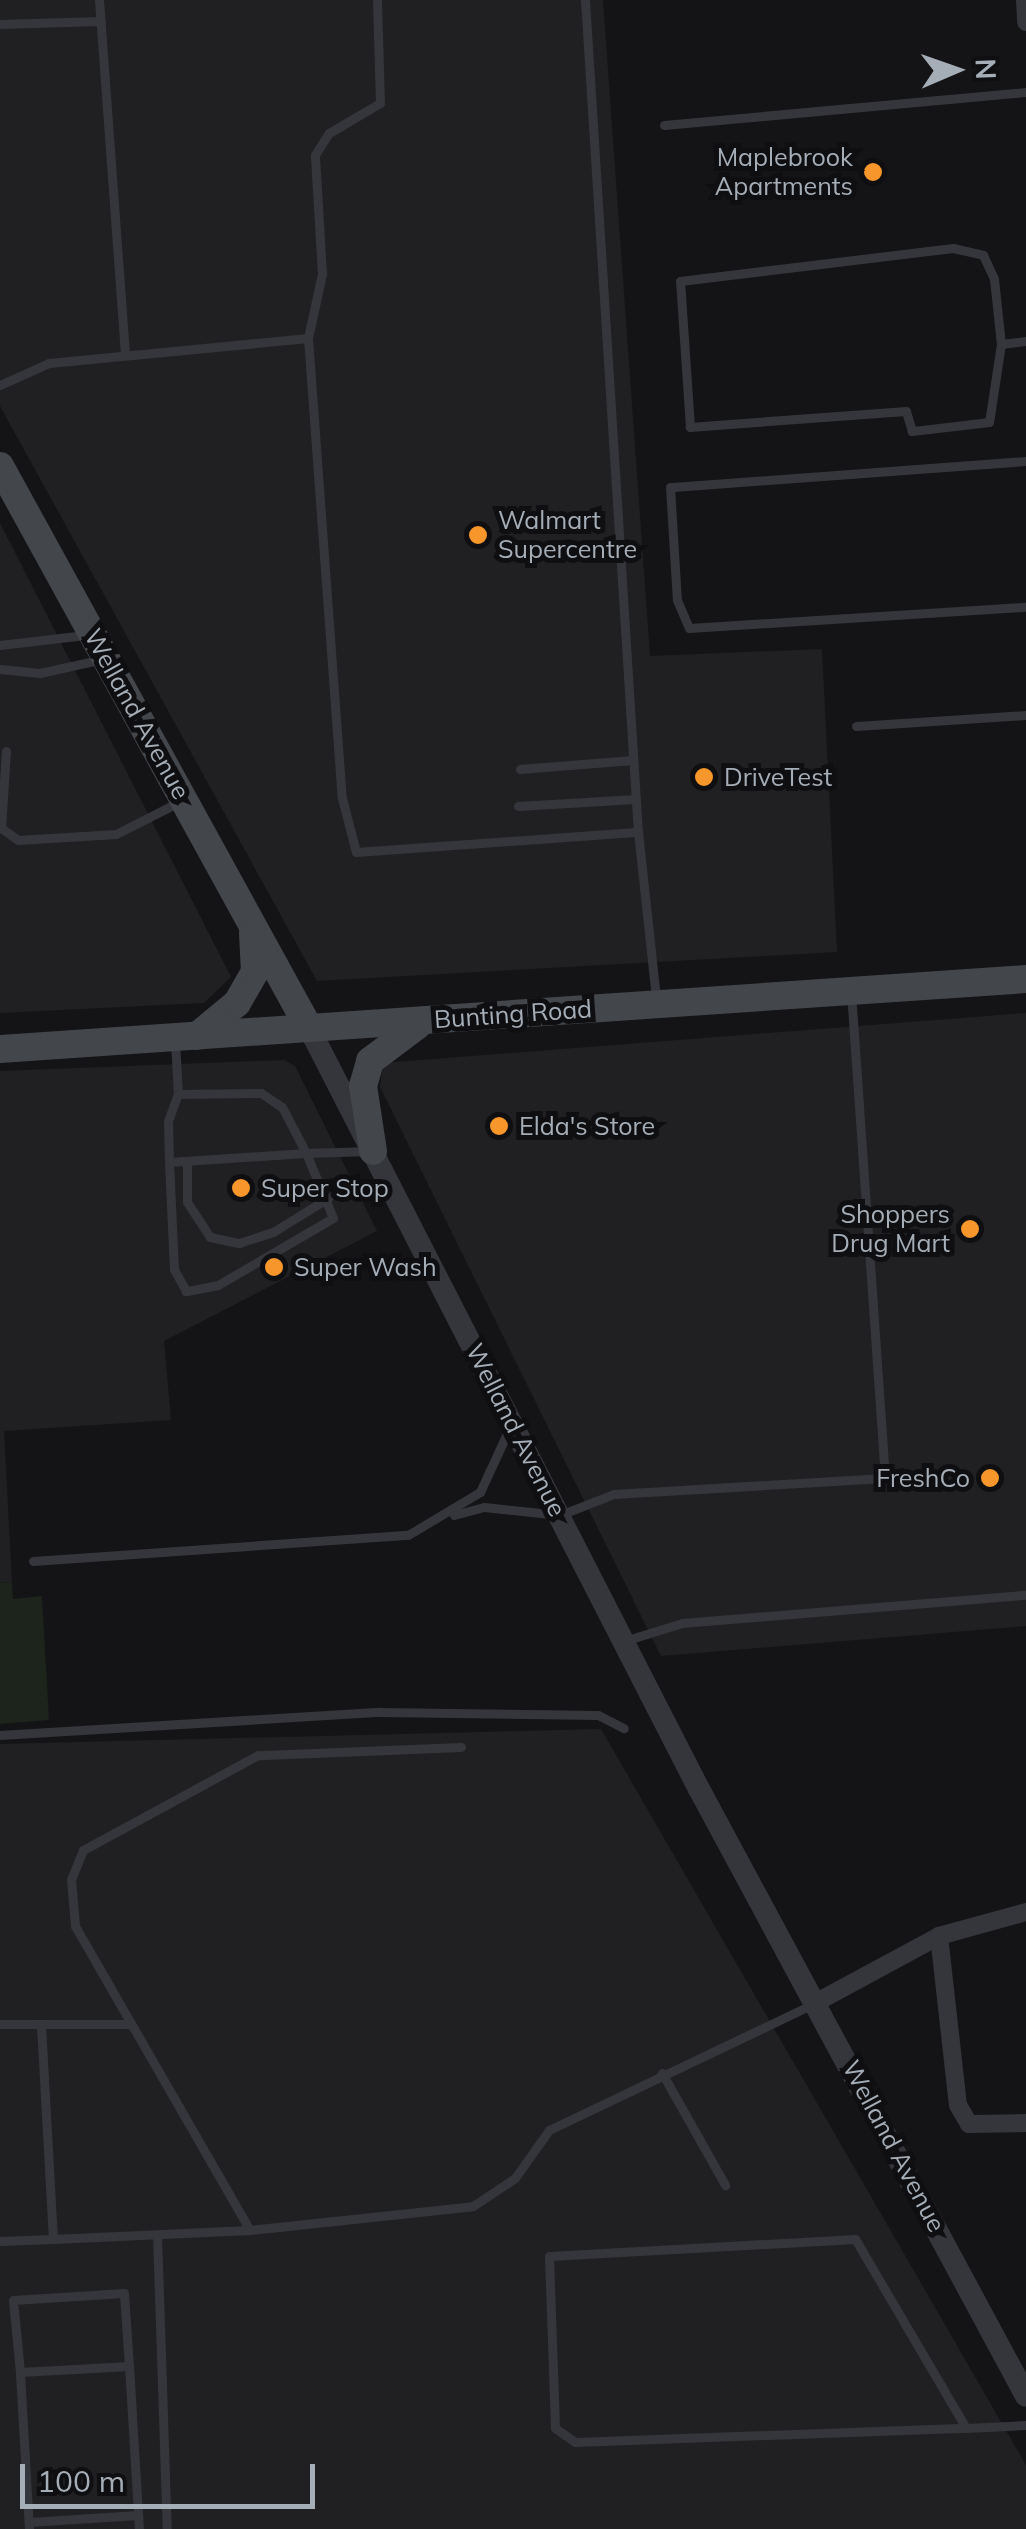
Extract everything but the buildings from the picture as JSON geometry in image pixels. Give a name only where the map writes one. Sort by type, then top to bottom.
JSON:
[{"type":"main road","name":"Welland Avenue","points":[[0,466],[310,1028]]},
{"type":"main road","points":[[185,1037],[236,1004],[255,972],[252,922]]},
{"type":"main road","name":"Bunting Road","points":[[0,1049],[1026,980]]},
{"type":"main road","points":[[373,1151],[364,1086],[370,1061],[428,1020]]},
{"type":"street","points":[[1024,0],[1026,22]]},
{"type":"street","name":"Welland Avenue","points":[[310,1028],[624,1641],[1018,2363],[1026,2396]]},
{"type":"street","points":[[818,2002],[939,1936],[1026,1912]]},
{"type":"street","points":[[939,1936],[958,2105],[969,2124],[1026,2122]]},
{"type":"lane","points":[[99,0],[126,354]]},
{"type":"lane","points":[[377,0],[380,104],[329,133],[316,156],[322,274],[308,338],[342,798],[356,852],[638,832]]},
{"type":"lane","points":[[585,0],[638,832],[658,1004]]},
{"type":"lane","points":[[0,24],[101,21]]},
{"type":"lane","points":[[664,124],[1026,92]]},
{"type":"lane","points":[[953,248],[983,255],[1001,344],[989,422],[912,431],[906,411],[690,427],[680,281],[953,248]]},
{"type":"lane","points":[[0,384],[49,363],[308,338]]},
{"type":"lane","points":[[1001,344],[1026,341]]},
{"type":"lane","points":[[1026,461],[670,487],[677,600],[689,628],[1026,607]]},
{"type":"lane","points":[[0,643],[99,646]]},
{"type":"lane","points":[[0,669],[40,673],[99,646]]},
{"type":"lane","points":[[856,726],[1026,715]]},
{"type":"lane","points":[[6,751],[1,828],[18,840],[116,834],[184,799]]},
{"type":"lane","points":[[520,769],[633,760]]},
{"type":"lane","points":[[518,806],[636,800]]},
{"type":"lane","points":[[33,1561],[408,1535],[484,1507],[560,1515],[614,1494],[885,1478],[851,991]]},
{"type":"lane","points":[[178,1094],[261,1093],[282,1107],[328,1198],[329,1228],[202,1292],[186,1291],[174,1269],[170,1162],[178,1094],[185,1037]]},
{"type":"lane","points":[[170,1162],[373,1151]]},
{"type":"lane","points":[[186,1161],[187,1202],[210,1237],[239,1243],[272,1232],[328,1198]]},
{"type":"lane","points":[[454,1515],[480,1492],[512,1421]]},
{"type":"lane","points":[[624,1641],[682,1623],[1026,1596]]},
{"type":"lane","points":[[0,1735],[379,1712],[598,1716],[624,1728]]},
{"type":"lane","points":[[250,2230],[74,1926],[71,1879],[83,1850],[258,1756],[462,1747]]},
{"type":"lane","points":[[0,2241],[250,2230],[473,2206],[515,2178],[549,2130],[818,2002]]},
{"type":"lane","points":[[0,2024],[130,2024]]},
{"type":"lane","points":[[41,2025],[52,2239]]},
{"type":"lane","points":[[662,2073],[724,2185]]},
{"type":"lane","points":[[157,2235],[167,2529]]},
{"type":"lane","points":[[966,2428],[855,2239],[549,2256],[555,2428],[576,2442],[966,2428],[1026,2425]]},
{"type":"lane","points":[[138,2514],[29,2526],[13,2300],[124,2293],[139,2529]]},
{"type":"lane","points":[[20,2372],[129,2366]]},
{"type":"shaded area","points":[[0,0],[603,0],[650,656],[822,649],[837,952],[317,981],[0,406]]},
{"type":"shaded area","points":[[0,523],[231,977],[204,1003],[0,1013]]},
{"type":"shaded area","points":[[1026,1013],[1026,1626],[661,1656],[380,1087],[383,1063]]},
{"type":"shaded area","points":[[284,1060],[295,1066],[377,1231],[164,1341],[171,1420],[4,1431],[12,1582],[0,1583],[0,1071]]},
{"type":"shaded area","points":[[12,1582],[13,1599],[42,1596],[49,1720],[0,1724],[0,1583]]},
{"type":"shaded area","points":[[601,1729],[1026,2465],[1026,2529],[0,2529],[0,1744]]},
{"type":"place","name":"Maplebrook Apartments","points":[[873,172]]},
{"type":"place","name":"Walmart Supercentre","points":[[478,535]]},
{"type":"place","name":"DriveTest","points":[[704,777]]},
{"type":"place","name":"Elda's Store","points":[[499,1126]]},
{"type":"place","name":"Super Stop","points":[[241,1188]]},
{"type":"place","name":"Shoppers Drug Mart","points":[[970,1229]]},
{"type":"place","name":"Super Wash","points":[[274,1267]]},
{"type":"place","name":"FreshCo","points":[[990,1478]]}]
